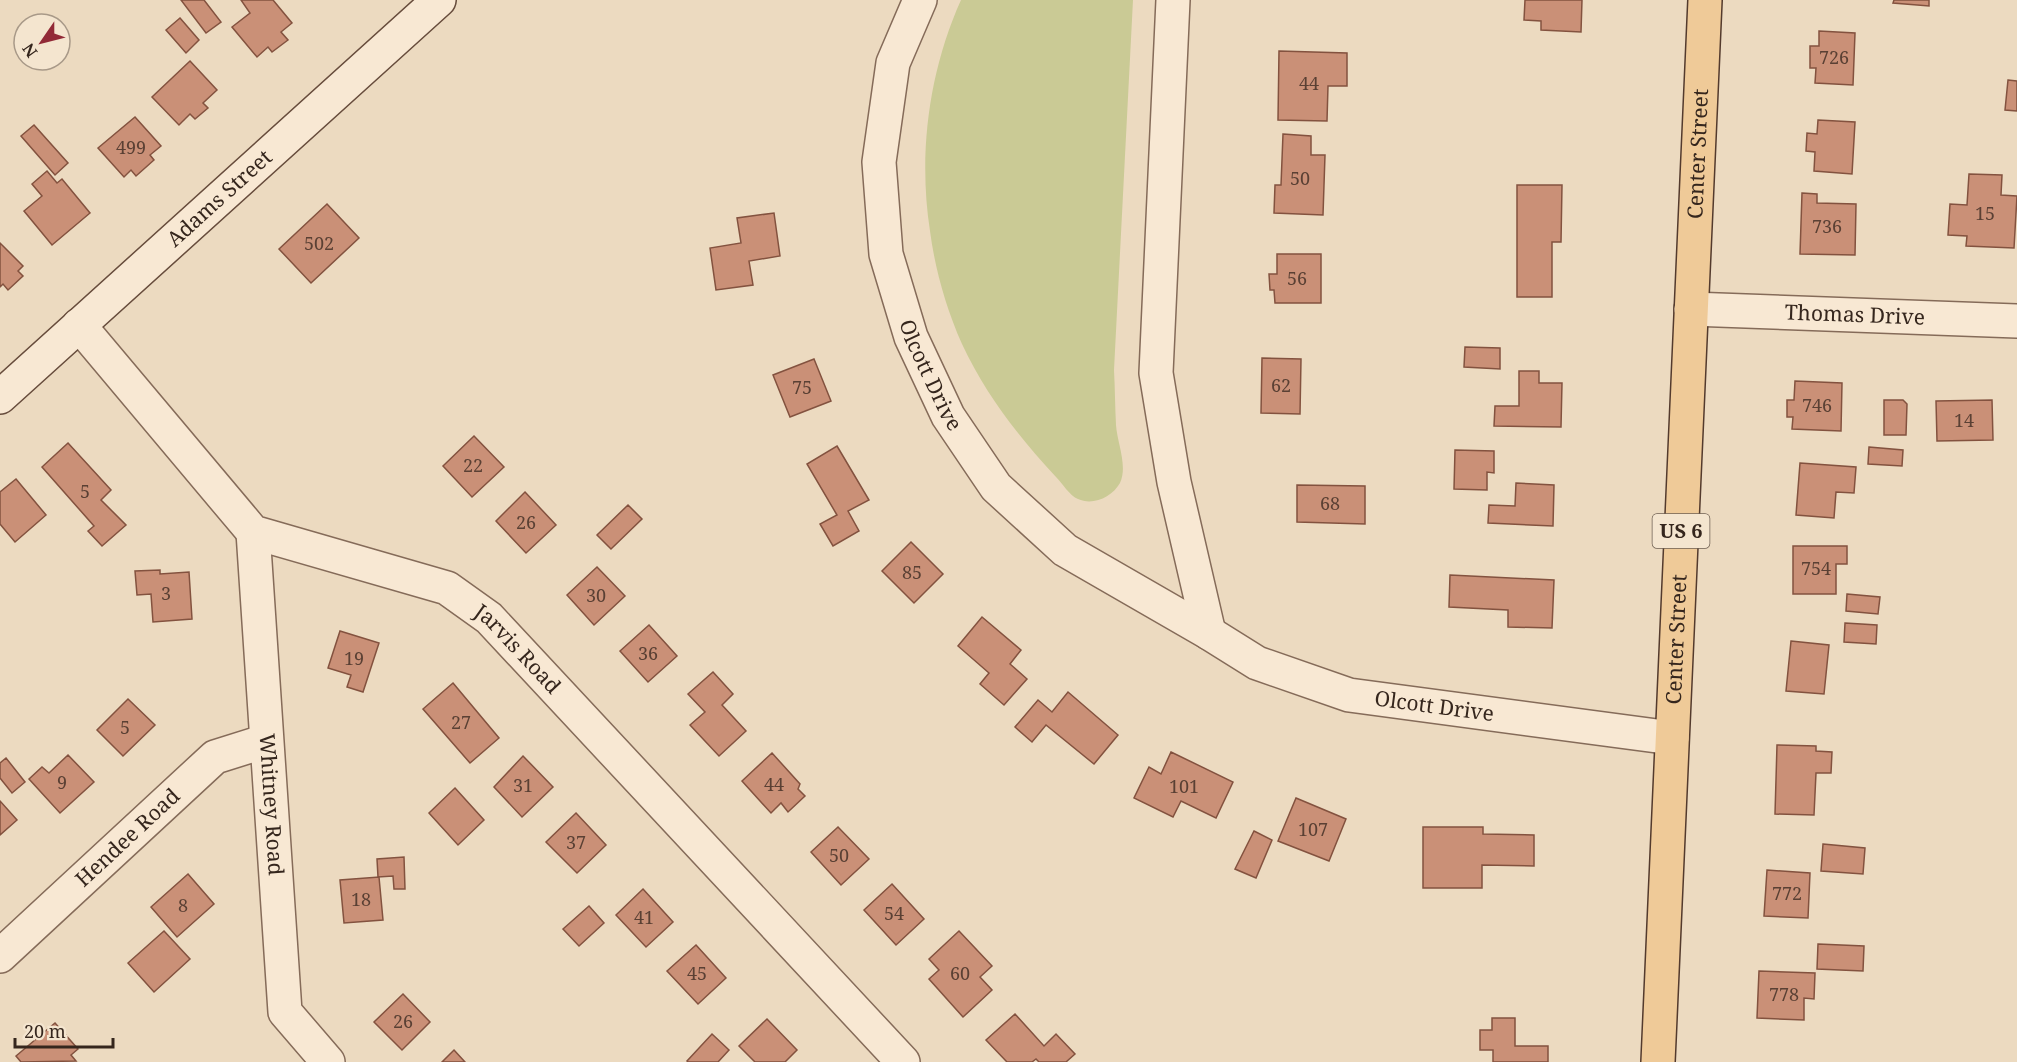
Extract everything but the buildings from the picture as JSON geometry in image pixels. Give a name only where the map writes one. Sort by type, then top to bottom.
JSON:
[{"type":"main road","name":"Center Street","points":[[1658,1062],[1705,0]]},
{"type":"street","name":"Adams Street","points":[[0,397],[439,0]]},
{"type":"street","name":"Olcott Drive","points":[[920,0],[893,63],[879,162],[886,254],[911,337],[948,416],[996,488],[1065,550],[1257,663],[1349,695],[1672,738]]},
{"type":"street","points":[[1173,0],[1156,373],[1174,482],[1209,633]]},
{"type":"street","name":"Thomas Drive","points":[[1691,309],[2017,321]]},
{"type":"street","points":[[79,325],[253,532]]},
{"type":"street","name":"Whitney Road","points":[[253,532],[285,1012],[328,1062]]},
{"type":"street","name":"Jarvis Road","points":[[253,532],[447,588],[489,618],[903,1062]]},
{"type":"street","name":"Hendee Road","points":[[0,956],[215,757],[266,741]]},
{"type":"green space","points":[[961,0],[1133,0],[1114,370],[1116,425],[1123,469],[1117,488],[1096,501],[1084,501],[1072,495],[1004,414],[971,363],[942,288],[932,245],[927,202],[926,143],[929,113],[941,55]]}]
